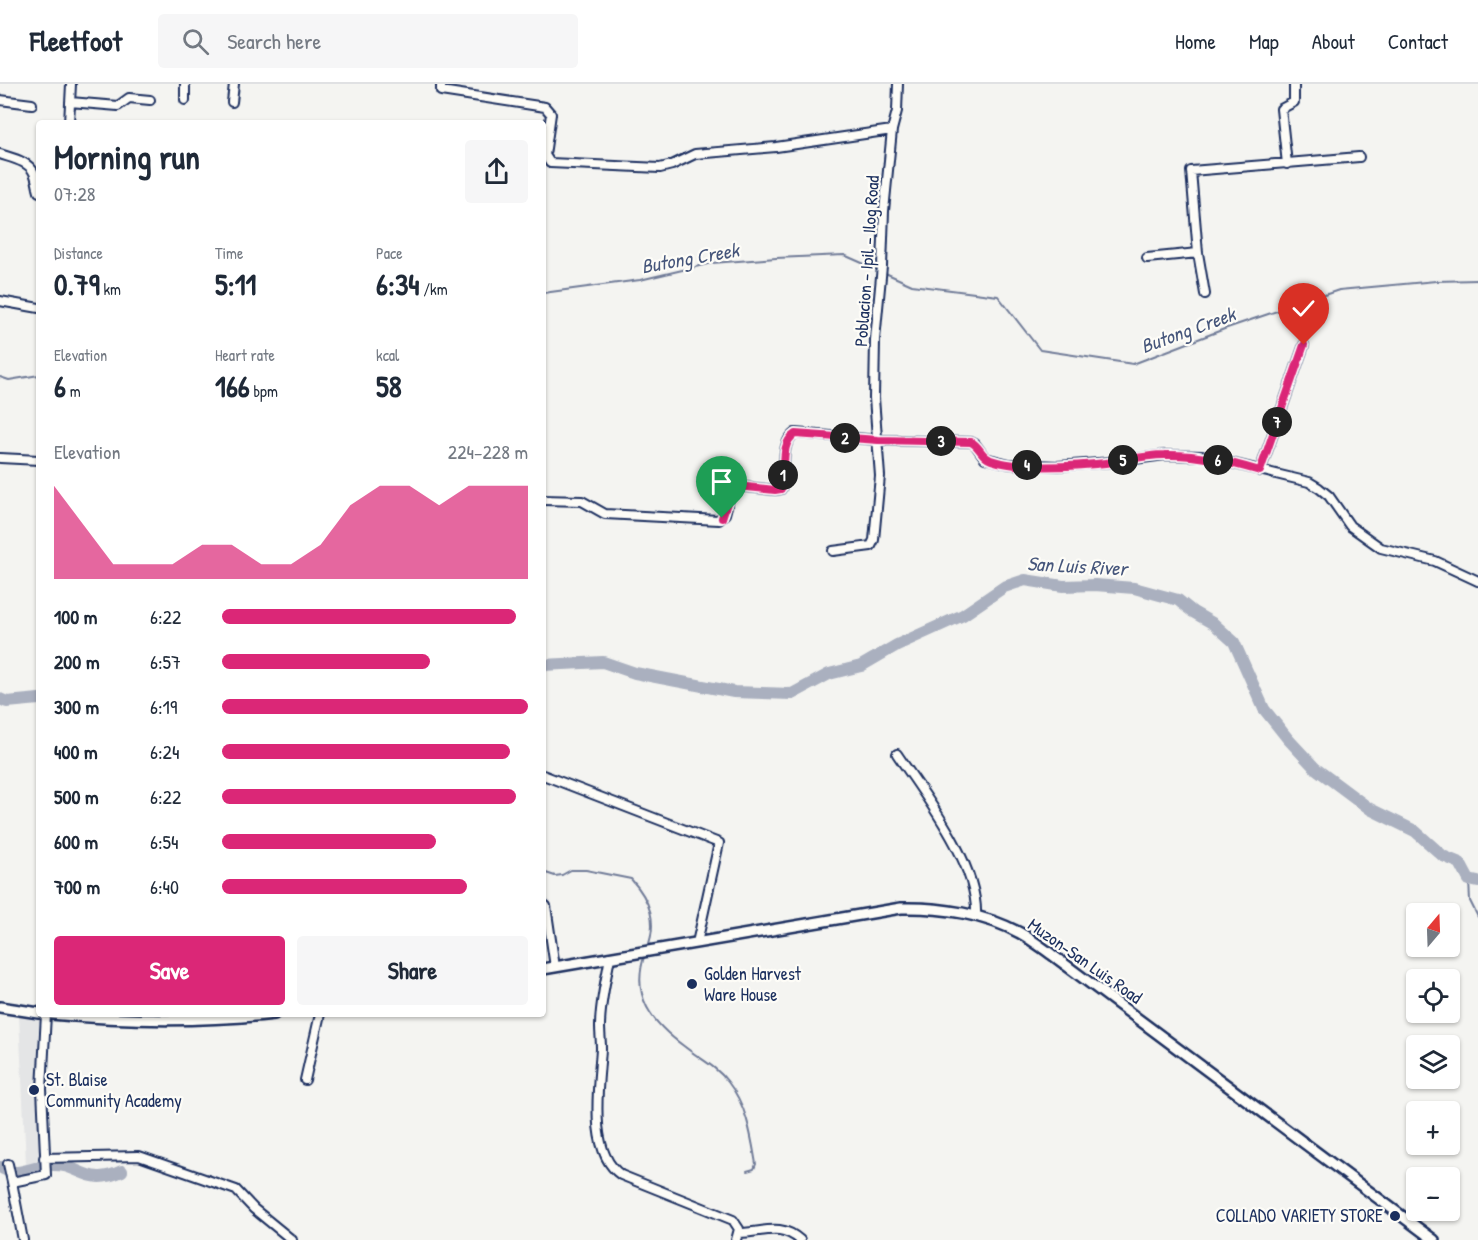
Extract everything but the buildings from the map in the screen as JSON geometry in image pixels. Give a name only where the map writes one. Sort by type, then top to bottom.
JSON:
[{"type":"main road","name":"Muzon-San Luis Road","points":[[546,968],[902,908],[937,908],[976,917],[1020,933],[1051,954],[1434,1240]]},
{"type":"main road","points":[[0,1007],[36,1013]]},
{"type":"main road","points":[[96,1017],[126,1019],[192,1017]]},
{"type":"street","points":[[69,120],[71,84]]},
{"type":"street","points":[[185,84],[185,100]]},
{"type":"street","points":[[232,102],[234,84]]},
{"type":"street","points":[[441,84],[441,91],[545,108],[551,114],[546,148]]},
{"type":"street","name":"Poblacion - Ipil - Ilog Road","points":[[833,551],[871,546],[874,540],[880,476],[874,389],[875,340],[881,287],[884,211],[892,130],[897,111],[898,84]]},
{"type":"street","points":[[1287,164],[1281,109],[1294,102],[1294,84]]},
{"type":"street","points":[[70,102],[113,106],[120,105],[129,98],[150,100]]},
{"type":"street","points":[[0,100],[32,104]]},
{"type":"street","points":[[546,156],[550,162],[660,168],[695,154],[776,147],[892,130]]},
{"type":"street","points":[[0,154],[24,163],[35,174],[36,178]]},
{"type":"street","points":[[1205,294],[1198,253],[1191,171],[1359,157]]},
{"type":"street","points":[[1147,258],[1198,253]]},
{"type":"street","points":[[0,301],[36,307]]},
{"type":"street","points":[[1260,471],[1304,345]]},
{"type":"street","points":[[546,500],[582,501],[605,513],[718,520],[724,514],[732,487],[781,489],[786,444],[795,434],[878,440],[971,442],[985,458],[1009,464],[1058,466],[1165,455],[1202,456],[1309,482],[1329,496],[1350,526],[1381,548],[1435,561],[1478,581]]},
{"type":"street","points":[[0,458],[36,460]]},
{"type":"street","points":[[897,754],[948,830],[974,891],[976,917]]},
{"type":"street","points":[[546,776],[719,843],[697,944]]},
{"type":"street","points":[[546,923],[555,967]]},
{"type":"street","points":[[610,957],[601,1015],[597,1097],[600,1138],[610,1166],[621,1175],[733,1220],[739,1229],[737,1237],[775,1228],[783,1229],[800,1240]]},
{"type":"street","points":[[12,1182],[43,1177],[46,1173],[42,1089],[46,1017]]},
{"type":"street","points":[[305,1080],[319,1017]]},
{"type":"street","points":[[45,1160],[139,1156],[236,1190],[254,1209],[292,1240]]},
{"type":"street","points":[[8,1164],[23,1240]]},
{"type":"shaded area","name":"St. Blaise Community Academy","points":[[19,1017],[43,1019],[49,1161],[26,1164]]},
{"type":"waterway","name":"Butong Creek","points":[[546,293],[640,280],[712,263],[776,258],[844,255],[878,270]]},
{"type":"waterway","name":"Butong Creek","points":[[883,272],[912,285],[998,296],[1040,350],[1133,364],[1227,328],[1339,290],[1436,281],[1478,280]]},
{"type":"waterway","name":"Butong Creek","points":[[0,377],[9,380],[36,376]]},
{"type":"waterway","name":"San Luis River","points":[[546,665],[603,662],[635,673],[734,692],[792,694],[829,674],[861,666],[897,645],[963,615],[1004,587],[1025,580],[1063,586],[1095,585],[1134,588],[1178,600],[1214,624],[1234,642],[1264,709],[1315,768],[1370,809],[1415,831],[1443,856],[1460,863],[1469,880],[1478,882]]},
{"type":"waterway","name":"San Luis River","points":[[0,699],[7,702],[36,699]]},
{"type":"waterway","points":[[546,873],[555,876],[571,870],[586,870],[631,879],[643,895],[650,912],[652,930],[647,949]]},
{"type":"waterway","points":[[1469,880],[1470,901],[1478,917]]},
{"type":"waterway","points":[[645,954],[640,983],[642,996],[654,1018],[673,1038],[718,1071],[740,1101],[747,1121],[756,1164],[754,1169],[747,1171]]},
{"type":"waterway","points":[[0,1167],[18,1172],[61,1165],[100,1177],[122,1171]]},
{"type":"place","name":"Golden Harvest Ware House","points":[[692,984]]},
{"type":"place","name":"St. Blaise Community Academy","points":[[34,1090]]},
{"type":"place","name":"COLLADO VARIETY STORE","points":[[1395,1216]]},
{"type":"route","points":[[722,518],[732,487],[781,489],[786,444],[795,434],[878,440],[971,442],[985,458],[1009,464],[1058,466],[1165,455],[1202,456],[1260,471],[1304,345]]}]
